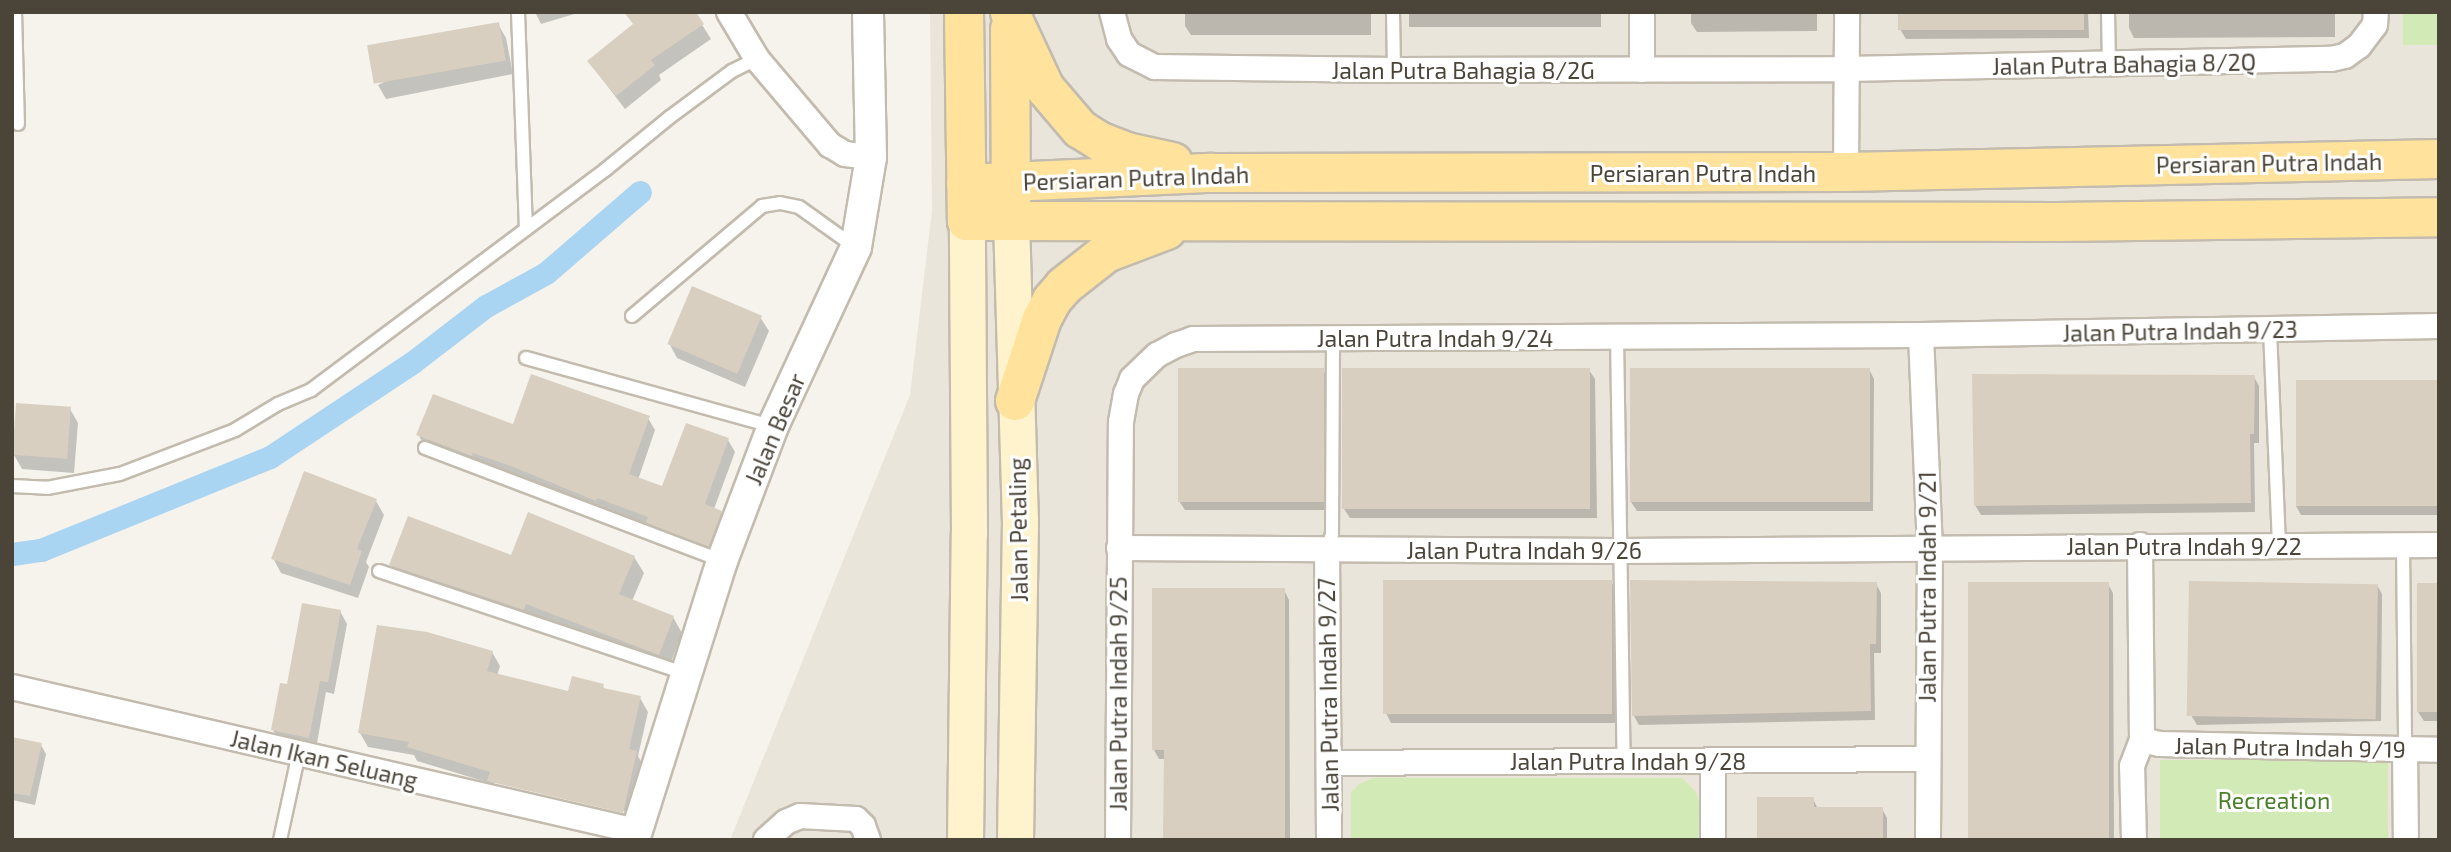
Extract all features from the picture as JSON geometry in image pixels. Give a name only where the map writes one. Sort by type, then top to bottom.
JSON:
[{"type":"main road","points":[[964,12],[969,533],[965,840]]},
{"type":"main road","points":[[1010,13],[1045,88],[1080,129],[1101,142],[1127,152],[1212,173]]},
{"type":"main road","points":[[1010,13],[1011,201]]},
{"type":"main road","name":"Persiaran Putra Indah","points":[[967,202],[1011,201],[1212,173],[1846,172],[2439,159]]},
{"type":"main road","points":[[2313,220],[2278,211],[2212,209],[2202,204],[2199,195],[2205,183],[2216,178],[2278,176],[2317,163]]},
{"type":"main road","points":[[2056,222],[2144,210],[2157,203],[2161,196],[2159,186],[2152,182],[2102,176],[2071,168]]},
{"type":"main road","name":"Persiaran Putra Indah","points":[[1011,201],[1214,222],[2056,222],[2439,218]]},
{"type":"main road","name":"Jalan Petaling","points":[[1011,201],[1020,521],[1015,840]]},
{"type":"main road","points":[[1015,401],[1047,310],[1076,274],[1106,253],[1128,243],[1167,230],[1214,222]]},
{"type":"street","points":[[729,12],[757,59],[830,145],[845,154],[871,157]]},
{"type":"street","name":"Jalan Besar","points":[[635,835],[684,673],[722,561],[773,426],[856,247],[871,157],[868,12]]},
{"type":"street","name":"Jalan Putra Bahagia 8/2G","points":[[1112,12],[1119,39],[1129,54],[1155,67],[1394,70],[1847,69]]},
{"type":"street","points":[[1642,70],[1643,12]]},
{"type":"street","points":[[1846,172],[1847,12]]},
{"type":"street","name":"Jalan Putra Bahagia 8/2Q","points":[[1847,69],[2331,59],[2345,56],[2359,46],[2375,25],[2376,12]]},
{"type":"street","name":"Jalan Putra Indah 9/23","points":[[1921,335],[2439,326]]},
{"type":"street","name":"Jalan Putra Indah 9/24","points":[[1119,548],[1121,422],[1126,394],[1132,379],[1157,355],[1193,339],[1921,335]]},
{"type":"street","name":"Jalan Putra Indah 9/21","points":[[1921,335],[1930,548],[1928,840]]},
{"type":"street","points":[[2134,840],[2132,766],[2142,740],[2140,545]]},
{"type":"street","name":"Jalan Putra Indah 9/22","points":[[1930,548],[2439,545]]},
{"type":"street","name":"Jalan Putra Indah 9/26","points":[[1119,548],[1621,551],[1930,548]]},
{"type":"street","name":"Jalan Putra Indah 9/25","points":[[1118,840],[1119,548]]},
{"type":"street","name":"Jalan Putra Indah 9/27","points":[[1326,550],[1329,840]]},
{"type":"street","name":"Jalan Ikan Seluang","points":[[12,687],[299,753],[635,835]]},
{"type":"street","name":"Jalan Putra Indah 9/19","points":[[2142,740],[2160,744],[2439,750]]},
{"type":"street","points":[[2405,750],[2406,840]]},
{"type":"street","name":"Jalan Putra Indah 9/28","points":[[1329,763],[1927,759]]},
{"type":"street","points":[[1713,761],[1713,840]]},
{"type":"street","points":[[766,840],[786,822],[800,816],[856,818],[863,826],[868,840]]},
{"type":"lane","points":[[15,12],[18,124]]},
{"type":"lane","points":[[518,12],[526,229]]},
{"type":"lane","points":[[1393,12],[1394,70]]},
{"type":"lane","points":[[2108,12],[2109,65]]},
{"type":"lane","points":[[12,486],[47,488],[120,474],[234,430],[278,404],[311,390],[670,117],[732,71],[757,59]]},
{"type":"lane","points":[[632,316],[762,205],[780,203],[799,207],[856,247]]},
{"type":"lane","points":[[2270,330],[2278,545]]},
{"type":"lane","points":[[1617,337],[1624,761]]},
{"type":"lane","points":[[1326,550],[1332,534],[1333,338]]},
{"type":"lane","points":[[526,358],[773,426]]},
{"type":"lane","points":[[425,448],[722,561]]},
{"type":"lane","points":[[2403,545],[2405,750]]},
{"type":"lane","points":[[379,571],[684,673]]},
{"type":"lane","points":[[280,840],[299,753]]},
{"type":"shaded area","points":[[930,12],[2439,12],[2439,840],[730,840],[910,395],[932,210]]},
{"type":"green space","points":[[2403,12],[2439,12],[2439,45],[2403,45]]},
{"type":"green space","name":"Recreation","points":[[2160,760],[2388,760],[2388,840],[2160,840]]},
{"type":"green space","points":[[1373,778],[1682,778],[1696,792],[1699,802],[1698,840],[1351,840],[1351,793],[1359,784]]},
{"type":"building","points":[[624,12],[696,12],[704,24],[651,60],[655,65],[616,96],[587,61],[633,24]]},
{"type":"building","points":[[1898,12],[2084,12],[2084,30],[1898,30]]},
{"type":"building","points":[[499,22],[506,60],[374,84],[367,45]]},
{"type":"building","points":[[692,286],[762,316],[737,374],[667,344]]},
{"type":"building","points":[[1178,368],[1324,368],[1324,502],[1178,502]]},
{"type":"building","points":[[1342,368],[1590,368],[1590,509],[1342,509]]},
{"type":"building","points":[[1630,368],[1870,368],[1870,502],[1630,502]]},
{"type":"building","points":[[531,374],[650,416],[629,474],[662,486],[686,423],[729,438],[705,504],[722,511],[709,547],[646,523],[648,517],[597,498],[596,501],[511,466],[473,453],[472,456],[416,435],[433,394],[513,424]]},
{"type":"building","points":[[1972,374],[2255,375],[2254,434],[2250,434],[2251,503],[1974,506]]},
{"type":"building","points":[[2296,380],[2439,380],[2439,506],[2296,506]]},
{"type":"building","points":[[16,403],[71,407],[67,459],[12,455]]},
{"type":"building","points":[[304,471],[377,499],[357,549],[362,551],[350,585],[271,559]]},
{"type":"building","points":[[528,512],[635,556],[619,594],[674,616],[659,655],[526,604],[524,610],[389,565],[408,516],[511,555]]},
{"type":"building","points":[[1383,580],[1612,580],[1612,714],[1383,714]]},
{"type":"building","points":[[1630,580],[1877,582],[1876,644],[1870,644],[1871,711],[1632,716]]},
{"type":"building","points":[[2189,581],[2378,584],[2376,719],[2187,716]]},
{"type":"building","points":[[1968,582],[2109,582],[2109,840],[1968,840]]},
{"type":"building","points":[[2417,583],[2439,583],[2439,712],[2417,712]]},
{"type":"building","points":[[1152,588],[1285,588],[1285,840],[1163,840],[1164,750],[1152,750]]},
{"type":"building","points":[[302,603],[341,610],[328,682],[320,681],[309,738],[271,730],[280,683],[287,684]]},
{"type":"building","points":[[377,625],[427,632],[493,651],[487,671],[568,691],[572,676],[604,684],[603,688],[641,696],[629,749],[637,751],[623,813],[487,781],[490,772],[407,747],[409,742],[358,733]]},
{"type":"building","points":[[12,737],[42,743],[30,796],[12,793]]},
{"type":"building","points":[[1757,797],[1814,797],[1814,807],[1883,807],[1883,840],[1757,840]]},
{"type":"waterway","points":[[12,554],[41,550],[270,457],[413,362],[486,306],[546,273],[640,192]]}]
